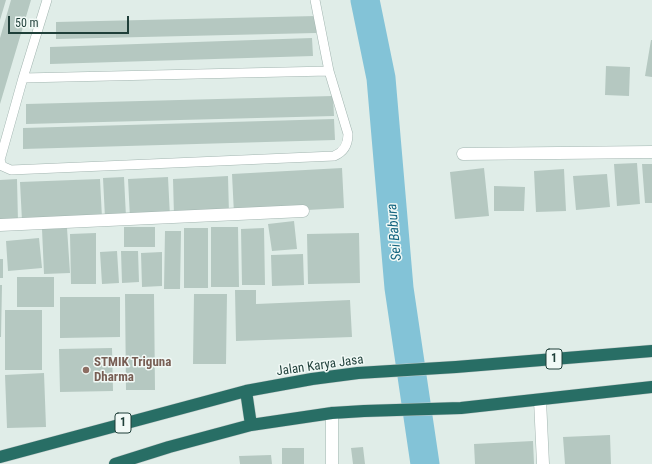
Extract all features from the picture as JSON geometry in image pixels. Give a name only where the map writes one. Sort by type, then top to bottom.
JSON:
[{"type":"highway","name":"Jalan Karya Jasa","points":[[0,457],[246,391],[312,379],[358,373],[456,367],[652,351]]},
{"type":"highway","points":[[115,464],[132,461],[169,447],[251,425],[332,413],[461,408],[652,387]]},
{"type":"highway","points":[[246,391],[251,425]]},
{"type":"street","points":[[463,154],[652,152]]},
{"type":"street","points":[[0,225],[302,211]]},
{"type":"street","points":[[540,400],[543,464]]},
{"type":"street","points":[[332,413],[332,464]]},
{"type":"lane","points":[[47,0],[0,161],[5,168],[11,170],[334,156],[340,153],[347,144],[348,138],[329,71],[315,0]]},
{"type":"lane","points":[[23,78],[329,71]]},
{"type":"building","points":[[0,0],[6,0],[0,20]]},
{"type":"building","points":[[11,0],[31,0],[0,104],[0,38]]},
{"type":"building","points":[[316,16],[316,33],[56,39],[56,22]]},
{"type":"building","points":[[312,38],[313,56],[50,64],[50,47]]},
{"type":"building","points":[[652,40],[652,77],[645,76]]},
{"type":"building","points":[[606,66],[630,67],[629,96],[605,95]]},
{"type":"building","points":[[333,96],[334,116],[26,124],[26,104]]},
{"type":"building","points":[[334,119],[335,140],[23,149],[23,128]]},
{"type":"building","points":[[637,163],[640,204],[617,206],[614,164]]},
{"type":"building","points":[[642,164],[652,164],[652,203],[645,203]]},
{"type":"building","points":[[342,168],[344,208],[234,214],[232,174]]},
{"type":"building","points":[[484,168],[489,216],[455,219],[450,172]]},
{"type":"building","points":[[564,169],[566,211],[536,212],[534,171]]},
{"type":"building","points":[[607,174],[610,207],[576,210],[573,176]]},
{"type":"building","points":[[228,176],[229,214],[174,216],[173,179]]},
{"type":"building","points":[[124,177],[126,217],[105,218],[103,178]]},
{"type":"building","points":[[168,177],[170,217],[130,218],[128,179]]},
{"type":"building","points":[[17,179],[18,222],[0,223],[0,180]]},
{"type":"building","points":[[100,179],[102,218],[22,221],[20,182]]},
{"type":"building","points":[[494,186],[525,187],[524,211],[494,211]]},
{"type":"building","points":[[294,221],[297,249],[272,251],[268,224]]},
{"type":"building","points":[[124,227],[155,227],[155,247],[124,247]]},
{"type":"building","points":[[211,227],[238,227],[239,287],[211,287]]},
{"type":"building","points":[[67,228],[70,273],[44,274],[42,229]]},
{"type":"building","points":[[184,228],[208,228],[208,288],[184,288]]},
{"type":"building","points":[[264,228],[265,285],[242,285],[241,229]]},
{"type":"building","points":[[165,231],[181,231],[180,289],[164,289]]},
{"type":"building","points":[[96,233],[96,284],[71,284],[70,234]]},
{"type":"building","points":[[359,233],[360,283],[308,284],[307,234]]},
{"type":"building","points":[[39,238],[42,268],[8,271],[6,241]]},
{"type":"building","points":[[117,251],[119,283],[102,284],[100,252]]},
{"type":"building","points":[[121,251],[138,251],[139,282],[122,283]]},
{"type":"building","points":[[162,252],[162,286],[142,287],[141,253]]},
{"type":"building","points":[[303,254],[304,285],[272,286],[271,255]]},
{"type":"building","points":[[0,259],[3,259],[3,278],[0,278]]},
{"type":"building","points":[[17,277],[54,277],[54,307],[17,307]]},
{"type":"building","points":[[0,285],[2,285],[1,337],[0,337]]},
{"type":"building","points":[[235,290],[256,290],[256,304],[350,300],[352,337],[236,341]]},
{"type":"building","points":[[125,294],[154,294],[155,390],[126,390]]},
{"type":"building","points":[[194,294],[227,294],[226,364],[193,364]]},
{"type":"building","points":[[60,297],[120,297],[120,337],[60,338]]},
{"type":"building","points":[[5,310],[42,310],[42,370],[5,370]]},
{"type":"building","name":"STMIK Triguna Dharma","points":[[112,348],[113,391],[60,392],[59,349]]},
{"type":"building","points":[[44,373],[46,427],[7,428],[5,375]]},
{"type":"building","points":[[610,435],[611,464],[565,464],[563,437]]},
{"type":"building","points":[[533,441],[534,464],[475,464],[474,444]]},
{"type":"building","points":[[363,447],[365,464],[353,464],[351,448]]},
{"type":"building","points":[[282,448],[304,448],[304,464],[282,464]]},
{"type":"building","points":[[271,455],[272,464],[240,464],[239,456]]},
{"type":"waterway","name":"Sei Babura","points":[[365,0],[381,78],[399,288],[425,464]]},
{"type":"place","name":"STMIK Triguna Dharma","points":[[86,370]]}]
